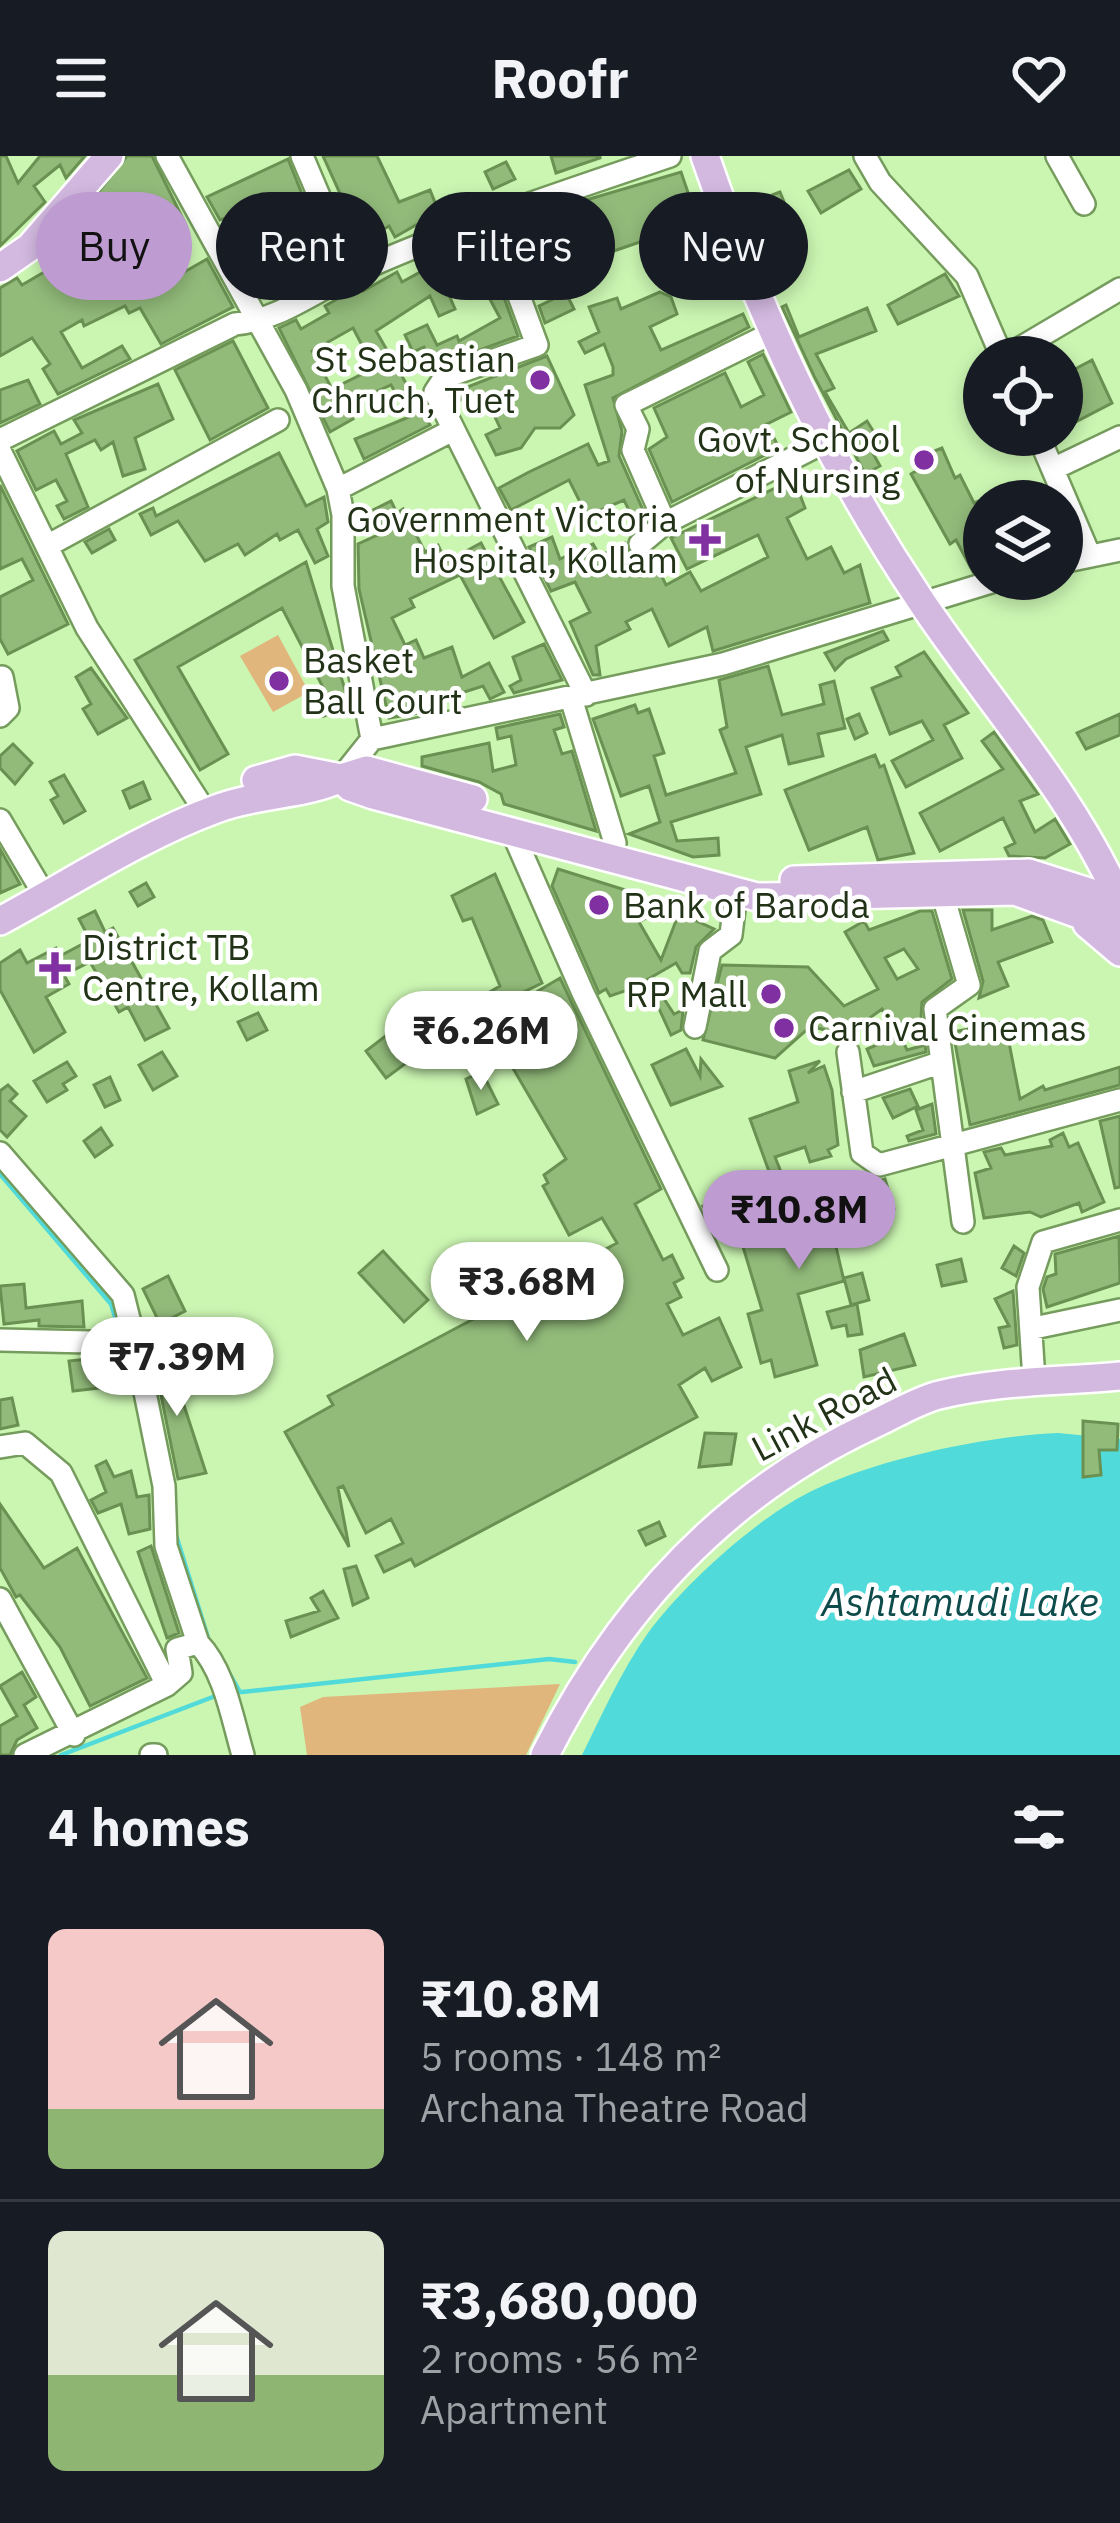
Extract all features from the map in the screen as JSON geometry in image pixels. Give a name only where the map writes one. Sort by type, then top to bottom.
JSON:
[{"type":"main road","points":[[0,268],[30,248],[109,156]]},
{"type":"main road","points":[[705,156],[770,334],[825,442],[920,599],[1082,825],[1120,901]]},
{"type":"main road","points":[[0,907],[199,802],[295,770],[341,778],[350,788],[373,795],[736,892],[793,898],[1015,891],[1066,905],[1120,929]]},
{"type":"main road","points":[[0,921],[200,815],[283,790],[319,789],[367,770],[734,876],[776,880],[1029,874],[1120,901]]},
{"type":"main road","points":[[1066,905],[1120,952]]},
{"type":"main road","name":"Link Road","points":[[545,1755],[578,1690],[628,1616],[736,1505],[815,1451],[932,1396],[1034,1380],[1120,1376]]},
{"type":"street","points":[[167,156],[296,390],[338,489],[345,600],[372,740]]},
{"type":"street","points":[[302,156],[317,192]]},
{"type":"street","points":[[565,192],[670,156]]},
{"type":"street","points":[[865,156],[880,182],[967,276],[994,336]]},
{"type":"street","points":[[1057,156],[1084,204]]},
{"type":"street","points":[[0,440],[235,324],[255,323],[412,250]]},
{"type":"street","points":[[1040,336],[1120,289]]},
{"type":"street","points":[[520,300],[537,345],[439,383],[435,392],[578,696],[615,843]]},
{"type":"street","points":[[665,523],[633,450],[638,429],[626,405],[770,334]]},
{"type":"street","points":[[47,546],[278,420]]},
{"type":"street","points":[[338,489],[453,430]]},
{"type":"street","points":[[1053,469],[1120,437]]},
{"type":"street","points":[[640,544],[665,523],[825,442]]},
{"type":"street","points":[[0,451],[87,628],[199,802]]},
{"type":"street","points":[[1047,456],[1090,554]]},
{"type":"street","points":[[1083,556],[1120,550]]},
{"type":"street","points":[[341,778],[372,740],[723,664],[963,588]]},
{"type":"street","points":[[0,716],[8,708],[2,677]]},
{"type":"street","points":[[0,820],[39,886]]},
{"type":"street","points":[[511,829],[583,993],[717,1270]]},
{"type":"street","points":[[695,1027],[710,951],[731,935],[736,892]]},
{"type":"street","points":[[942,892],[969,985],[934,1009],[962,1222]]},
{"type":"street","points":[[848,1052],[868,1160],[886,1165],[1120,1100]]},
{"type":"street","points":[[854,1092],[942,1062]]},
{"type":"street","points":[[0,1153],[123,1295],[164,1486],[166,1546],[198,1642],[225,1695],[243,1755]]},
{"type":"street","points":[[1034,1380],[1028,1287],[1043,1242],[1120,1220]]},
{"type":"street","points":[[1034,1328],[1120,1310]]},
{"type":"street","points":[[0,1340],[135,1343]]},
{"type":"street","points":[[0,1447],[25,1443],[61,1473],[167,1685]]},
{"type":"street","points":[[0,1599],[74,1735]]},
{"type":"street","points":[[26,1755],[167,1685],[181,1673],[177,1649],[198,1642]]},
{"type":"shaded area","name":"Basket Ball Court","points":[[278,635],[309,692],[273,712],[240,656]]},
{"type":"shaded area","points":[[560,1684],[526,1755],[307,1755],[300,1707],[323,1697]]},
{"type":"water","name":"Ashtamudi Lake","points":[[1058,1433],[1120,1439],[1120,1755],[582,1755],[621,1677],[663,1614],[702,1572],[794,1500],[903,1458],[967,1444]]},
{"type":"building","points":[[0,156],[6,156],[18,183],[40,156],[85,156],[66,178],[60,165],[34,186],[38,192],[36,211],[0,246]]},
{"type":"building","points":[[127,156],[152,156],[170,192],[98,192]]},
{"type":"building","points":[[323,156],[377,156],[399,202],[412,197],[412,227],[395,237],[388,227],[388,192],[339,192]]},
{"type":"building","points":[[551,156],[600,156],[600,158],[556,173]]},
{"type":"building","points":[[288,159],[301,192],[218,192]]},
{"type":"building","points":[[506,162],[515,179],[493,189],[485,172]]},
{"type":"building","points":[[849,170],[861,189],[821,213],[808,191]]},
{"type":"building","points":[[681,172],[688,192],[639,192],[639,242],[615,251],[613,192]]},
{"type":"building","points":[[216,193],[216,213],[207,197]]},
{"type":"building","points":[[207,259],[216,276],[216,300],[229,300],[233,307],[161,344],[140,308],[129,313],[125,306],[84,326],[82,320],[61,332],[82,368],[122,346],[130,359],[58,394],[43,369],[50,364],[32,338],[0,356],[0,288],[17,278],[22,285],[36,277],[36,300],[192,300],[192,268]]},
{"type":"building","points":[[397,272],[402,282],[412,276],[412,300],[424,300],[376,331],[430,425],[364,459],[355,439],[409,417],[391,385],[345,406],[353,419],[330,432],[279,328],[296,320],[301,329],[329,313],[325,306],[336,300],[388,300],[388,277]],"holes":[[[353,328],[374,368],[332,389],[312,351]]]},
{"type":"building","points":[[945,274],[959,296],[898,324],[888,305]]},
{"type":"building","points":[[617,298],[621,309],[642,300],[672,300],[677,314],[650,327],[661,350],[743,314],[749,327],[613,398],[622,431],[619,456],[647,519],[637,527],[624,500],[587,516],[569,480],[511,510],[499,488],[529,472],[588,444],[598,465],[609,461],[585,385],[613,375],[613,367],[604,344],[585,353],[579,342],[599,332],[589,307]]},
{"type":"building","points":[[432,300],[451,300],[455,309],[439,316]]},
{"type":"building","points":[[490,300],[505,300],[518,336],[434,367],[424,347],[413,352],[405,335],[427,325],[437,345],[457,336],[459,341],[500,318]]},
{"type":"building","points":[[570,300],[574,309],[545,323],[539,306]]},
{"type":"building","points":[[786,305],[799,337],[867,308],[876,331],[816,354],[834,388],[825,392],[849,433],[867,421],[880,442],[870,448],[880,466],[865,474],[814,376],[782,307]]},
{"type":"building","points":[[233,341],[268,408],[210,440],[175,370]]},
{"type":"building","points":[[763,354],[791,412],[767,424],[779,448],[672,502],[649,449],[667,437],[654,408],[725,373],[741,407],[764,395],[748,362]]},
{"type":"building","points":[[547,356],[574,415],[560,428],[535,428],[521,448],[496,455],[486,435],[500,428],[489,404],[478,409],[471,394],[457,402],[452,393]]},
{"type":"building","points":[[1092,360],[1112,403],[1083,418],[1083,365]]},
{"type":"building","points":[[28,380],[40,404],[0,423],[0,390]]},
{"type":"building","points":[[158,384],[173,419],[135,438],[145,469],[123,476],[113,442],[101,450],[95,440],[66,454],[88,507],[64,519],[57,506],[67,501],[56,480],[36,490],[17,451],[54,431],[61,444],[82,433],[74,420]]},
{"type":"building","points":[[942,448],[955,478],[960,475],[963,481],[963,553],[956,540],[950,544],[911,474],[919,469],[917,458]]},
{"type":"building","points":[[279,453],[306,506],[324,497],[328,522],[317,529],[328,556],[315,563],[298,530],[280,540],[277,534],[245,555],[238,544],[205,561],[178,521],[151,535],[140,514],[153,508],[156,516]]},
{"type":"building","points":[[794,479],[805,508],[787,518],[807,559],[831,547],[844,573],[860,565],[870,603],[713,651],[707,627],[669,646],[652,609],[626,622],[630,629],[596,646],[600,675],[593,675],[570,622],[590,612],[575,582],[551,591],[529,547],[552,537],[560,559],[593,544],[600,556],[625,543],[634,558],[651,554],[666,585],[690,572],[701,591],[768,557],[758,535],[687,569],[671,538]]},
{"type":"building","points":[[0,485],[68,624],[8,654],[0,639],[0,597],[33,580],[22,559],[0,569]]},
{"type":"building","points":[[391,501],[397,513],[403,509],[425,552],[438,545],[446,562],[481,543],[524,622],[494,638],[460,575],[410,599],[414,607],[392,618],[405,645],[416,640],[424,658],[452,647],[462,677],[489,663],[504,692],[490,699],[483,686],[442,699],[444,705],[431,711],[389,718],[359,589],[358,544],[382,533],[371,511]]},
{"type":"building","points":[[109,529],[115,540],[92,553],[85,542]]},
{"type":"building","points":[[306,562],[350,706],[324,716],[326,693],[282,608],[178,667],[228,754],[200,770],[135,660]]},
{"type":"building","points":[[883,631],[888,640],[846,659],[835,670],[825,653]]},
{"type":"building","points":[[544,644],[562,680],[514,693],[510,686],[521,680],[513,657]]},
{"type":"building","points":[[924,652],[968,713],[944,725],[962,758],[906,787],[892,761],[933,740],[922,721],[890,734],[872,688],[901,676],[896,667]]},
{"type":"building","points":[[768,666],[782,715],[824,704],[820,685],[834,681],[845,728],[818,734],[823,756],[789,764],[782,735],[746,747],[761,794],[671,822],[677,841],[718,838],[719,855],[693,857],[629,834],[660,822],[649,786],[621,796],[593,719],[635,705],[638,713],[649,709],[664,753],[654,756],[666,795],[736,773],[720,730],[727,727],[719,680]]},
{"type":"building","points":[[91,668],[127,718],[98,734],[83,709],[91,704],[76,677]]},
{"type":"building","points":[[560,714],[564,727],[554,730],[562,754],[572,751],[596,831],[504,804],[501,794],[479,782],[422,766],[422,757],[489,743],[493,771],[516,765],[511,736],[498,739],[496,728]]},
{"type":"building","points":[[859,714],[867,733],[855,739],[847,719]]},
{"type":"building","points":[[1120,714],[1120,735],[1086,749],[1077,733]]},
{"type":"building","points":[[994,732],[1038,794],[1020,801],[1035,832],[1055,819],[1070,844],[1045,858],[1009,856],[1005,848],[1015,843],[1003,818],[940,851],[920,813],[1003,769],[982,741]]},
{"type":"building","points":[[13,744],[32,763],[15,784],[0,768],[0,756]]},
{"type":"building","points":[[875,755],[880,767],[884,765],[914,853],[878,860],[867,827],[809,850],[785,790]]},
{"type":"building","points":[[64,775],[85,811],[64,823],[51,800],[58,796],[50,782]]},
{"type":"building","points":[[143,782],[150,799],[130,808],[123,791]]},
{"type":"building","points":[[0,849],[20,884],[0,893]]},
{"type":"building","points":[[558,869],[635,893],[648,917],[639,922],[661,960],[679,913],[714,929],[696,947],[690,973],[682,973],[676,963],[631,989],[610,996],[606,989],[599,993],[552,886]]},
{"type":"building","points":[[495,874],[542,983],[497,1005],[488,993],[500,986],[472,918],[463,921],[452,896]]},
{"type":"building","points":[[146,883],[154,897],[138,906],[130,892]]},
{"type":"building","points":[[963,910],[992,910],[992,930],[1032,916],[1043,920],[1052,942],[998,962],[1008,986],[979,998],[983,981]]},
{"type":"building","points":[[95,911],[105,932],[113,928],[169,1028],[145,1040],[128,1007],[119,1012],[90,962],[64,975],[69,984],[46,997],[65,1032],[34,1052],[0,990],[0,963],[20,950],[27,963],[56,948],[60,956],[90,940],[79,919]]},
{"type":"building","points":[[932,911],[952,979],[922,1002],[921,1018],[893,1031],[882,1009],[845,1036],[811,1026],[775,1058],[703,1040],[722,965],[808,967],[844,1006],[878,989],[845,932],[864,921],[869,930]],"holes":[[[904,949],[918,969],[897,979],[885,958]]]},
{"type":"building","points":[[560,978],[661,1189],[635,1204],[663,1260],[672,1255],[683,1278],[674,1283],[681,1297],[667,1304],[683,1335],[719,1318],[741,1367],[712,1381],[705,1368],[679,1385],[697,1417],[415,1566],[411,1559],[384,1572],[376,1556],[403,1543],[391,1519],[366,1533],[343,1486],[338,1488],[349,1547],[285,1432],[333,1405],[328,1396],[617,1243],[602,1218],[569,1235],[543,1186],[548,1183],[544,1175],[566,1159],[493,1034],[548,1008],[538,991]]},
{"type":"building","points":[[657,988],[674,1014],[683,1010],[681,1030],[671,1035],[651,991]]},
{"type":"building","points":[[258,1013],[267,1030],[247,1040],[238,1022]]},
{"type":"building","points":[[1005,1022],[1020,1099],[1043,1086],[1045,1090],[1120,1067],[1120,1085],[970,1125],[953,1032]]},
{"type":"building","points":[[392,1031],[413,1058],[386,1078],[366,1051]]},
{"type":"building","points":[[900,1035],[907,1050],[925,1045],[926,1052],[874,1066],[867,1049]]},
{"type":"building","points":[[686,1049],[700,1076],[701,1059],[722,1086],[671,1105],[652,1065]]},
{"type":"building","points":[[162,1052],[177,1076],[153,1090],[139,1065]]},
{"type":"building","points":[[820,1061],[808,1073],[824,1066],[832,1090],[838,1145],[828,1150],[831,1156],[810,1162],[805,1147],[775,1157],[789,1192],[711,1223],[703,1206],[739,1199],[736,1191],[771,1177],[750,1119],[798,1102],[789,1071]]},
{"type":"building","points":[[67,1062],[76,1076],[63,1084],[67,1090],[47,1102],[34,1081]]},
{"type":"building","points":[[482,1072],[498,1104],[477,1114],[466,1079]]},
{"type":"building","points":[[110,1077],[120,1100],[105,1107],[94,1085]]},
{"type":"building","points":[[8,1085],[17,1094],[10,1101],[26,1116],[7,1137],[0,1130],[0,1091]]},
{"type":"building","points":[[910,1089],[918,1106],[893,1118],[883,1098]]},
{"type":"building","points":[[932,1104],[936,1134],[909,1141],[907,1136],[923,1130],[916,1110]]},
{"type":"building","points":[[1120,1116],[1120,1187],[1115,1188],[1100,1121]]},
{"type":"building","points":[[101,1128],[112,1145],[95,1157],[84,1141]]},
{"type":"building","points":[[1063,1133],[1069,1147],[1078,1143],[1104,1202],[1082,1212],[1079,1203],[1041,1217],[1030,1212],[984,1218],[975,1173],[991,1168],[984,1152],[1001,1148],[1005,1155],[1052,1146],[1050,1140]]},
{"type":"building","points":[[885,1179],[894,1209],[853,1221],[851,1214],[830,1221],[844,1281],[798,1294],[817,1365],[775,1377],[771,1360],[761,1363],[748,1314],[762,1310],[738,1230],[837,1204],[844,1192]]},
{"type":"building","points":[[1119,1236],[1120,1283],[1047,1307],[1043,1289],[1047,1277],[1056,1274],[1055,1254]]},
{"type":"building","points":[[1014,1246],[1024,1253],[1016,1276],[1002,1268]]},
{"type":"building","points":[[480,1248],[496,1276],[469,1293],[461,1280],[478,1269],[469,1254]]},
{"type":"building","points":[[383,1251],[428,1300],[404,1322],[359,1273]]},
{"type":"building","points":[[961,1259],[966,1281],[942,1286],[937,1265]]},
{"type":"building","points":[[862,1273],[869,1300],[851,1305],[844,1278]]},
{"type":"building","points":[[168,1276],[185,1311],[160,1324],[143,1289]]},
{"type":"building","points":[[24,1284],[26,1308],[82,1301],[84,1327],[39,1326],[39,1320],[4,1324],[0,1286]]},
{"type":"building","points":[[1013,1291],[1017,1345],[1004,1348],[999,1328],[1009,1326],[995,1299]]},
{"type":"building","points":[[857,1304],[862,1334],[848,1336],[846,1325],[832,1328],[827,1312]]},
{"type":"building","points":[[904,1334],[915,1365],[864,1377],[860,1350]]},
{"type":"building","points":[[164,1344],[206,1473],[178,1479],[151,1346]]},
{"type":"building","points":[[97,1358],[100,1388],[73,1391],[69,1361]]},
{"type":"building","points":[[12,1398],[18,1425],[0,1429],[0,1400]]},
{"type":"building","points":[[1083,1421],[1118,1424],[1117,1450],[1099,1450],[1101,1475],[1083,1477]]},
{"type":"building","points":[[705,1433],[736,1434],[731,1464],[699,1467]]},
{"type":"building","points":[[106,1461],[114,1477],[131,1471],[137,1497],[149,1495],[150,1529],[129,1534],[121,1504],[98,1513],[91,1500],[106,1492],[96,1466]]},
{"type":"building","points":[[0,1504],[44,1568],[77,1548],[147,1678],[90,1706],[60,1647],[20,1595],[16,1597],[0,1568]]},
{"type":"building","points":[[659,1522],[665,1536],[646,1545],[639,1531]]},
{"type":"building","points":[[151,1546],[179,1633],[167,1638],[138,1552]]},
{"type":"building","points":[[356,1566],[368,1598],[353,1605],[344,1569]]},
{"type":"building","points":[[323,1591],[338,1618],[291,1637],[286,1621],[319,1611],[311,1598]]},
{"type":"building","points":[[22,1672],[36,1697],[24,1705],[37,1728],[17,1740],[10,1755],[0,1755],[0,1726],[17,1716],[0,1686]]},
{"type":"waterway","points":[[0,1174],[111,1304],[121,1336]]},
{"type":"waterway","points":[[175,1532],[209,1641]]},
{"type":"waterway","points":[[242,1692],[549,1659],[575,1662]]},
{"type":"waterway","points":[[228,1671],[240,1692]]},
{"type":"waterway","points":[[61,1755],[218,1695]]},
{"type":"place","name":"St Sebastian Chruch, Tuet","points":[[540,380]]},
{"type":"place","name":"Govt. School of Nursing","points":[[924,460]]},
{"type":"place","name":"Government Victoria Hospital, Kollam","points":[[705,540]]},
{"type":"place","name":"Basket Ball Court","points":[[279,681]]},
{"type":"place","name":"Bank of Baroda","points":[[599,905]]},
{"type":"place","name":"District TB Centre, Kollam","points":[[55,968]]},
{"type":"place","name":"RP Mall","points":[[771,994]]},
{"type":"place","name":"Carnival Cinemas","points":[[784,1028]]}]
